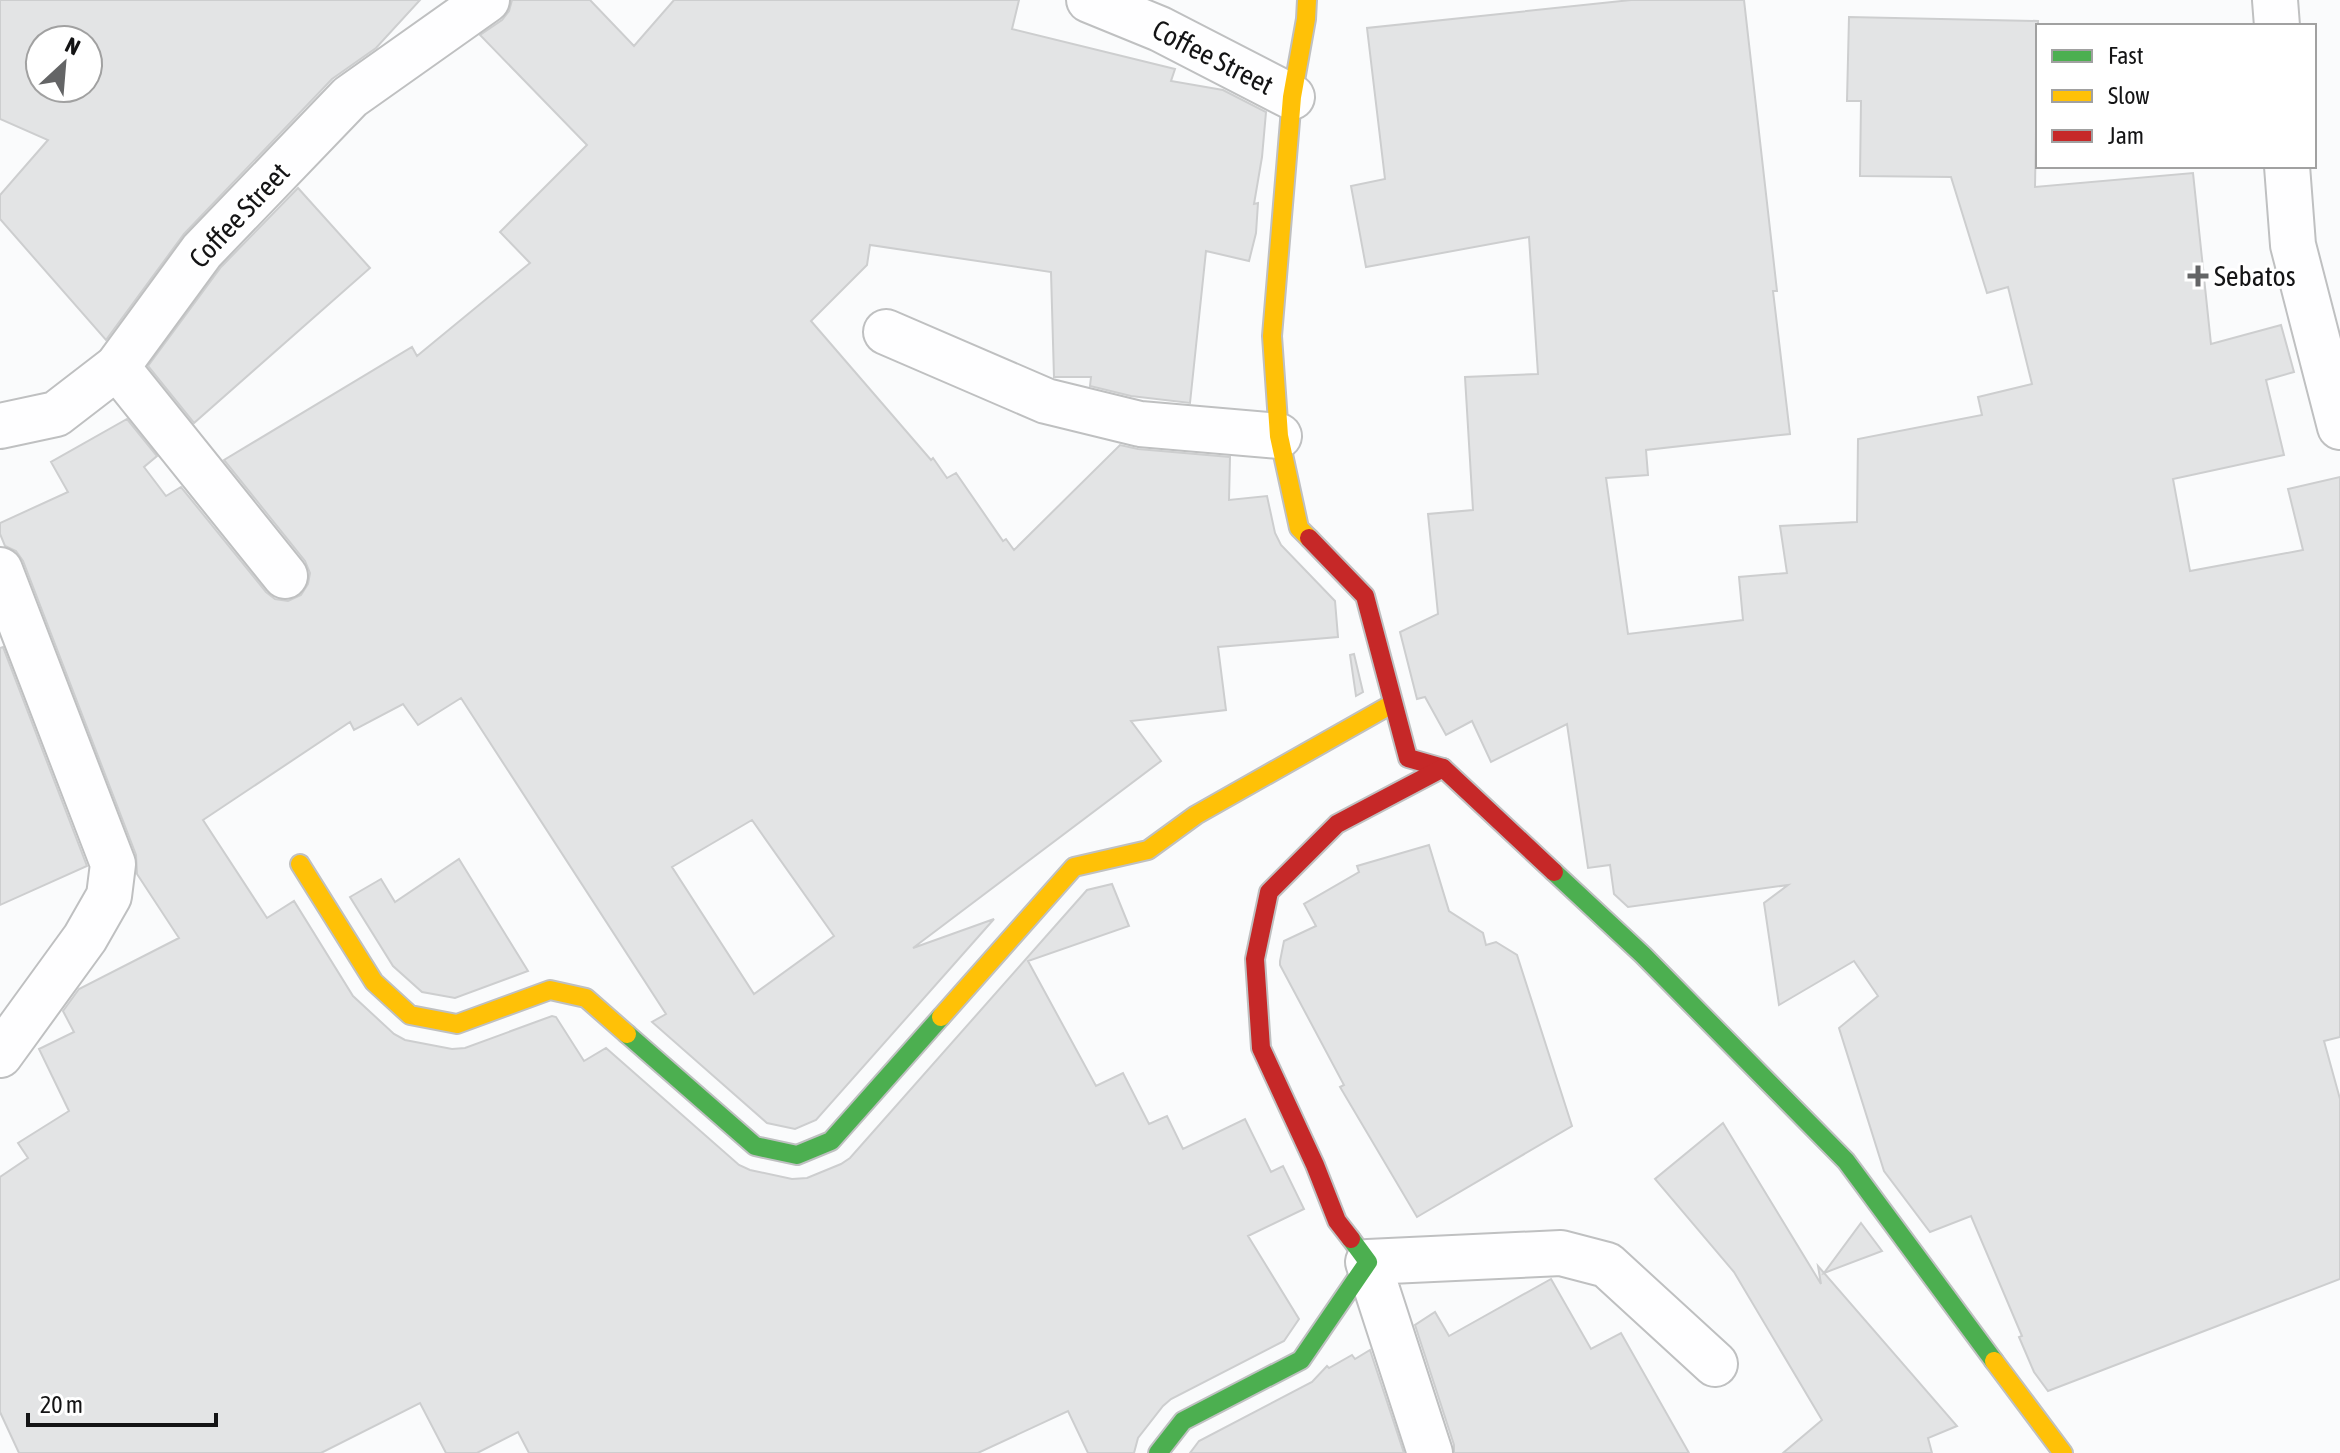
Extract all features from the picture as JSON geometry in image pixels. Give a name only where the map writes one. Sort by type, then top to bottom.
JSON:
[{"type":"street","name":"Coffee Street","points":[[0,426],[56,414],[117,367],[202,251],[350,97],[487,0]]},
{"type":"street","name":"Coffee Street","points":[[1089,0],[1160,29],[1292,97]]},
{"type":"street","points":[[1307,0],[1292,97],[1272,336],[1279,436],[1299,528],[1365,596],[1408,758],[1443,768],[1643,955],[1846,1161],[2063,1453]]},
{"type":"street","points":[[2275,0],[2277,24]]},
{"type":"street","points":[[2287,168],[2293,245],[2340,427]]},
{"type":"street","points":[[886,332],[1046,401],[1140,424],[1279,436]]},
{"type":"street","points":[[117,367],[285,576]]},
{"type":"street","points":[[0,570],[113,864],[109,896],[85,938],[0,1055]]},
{"type":"street","points":[[300,864],[374,982],[410,1015],[457,1024],[550,990],[586,998],[755,1146],[797,1155],[831,1141],[1074,867],[1148,850],[1196,815],[1392,704]]},
{"type":"street","points":[[1430,1453],[1368,1262],[1337,1221],[1261,1048],[1255,959],[1269,892],[1337,824],[1443,768]]},
{"type":"street","points":[[1368,1262],[1561,1253],[1607,1265],[1715,1364]]},
{"type":"street","points":[[1158,1453],[1183,1421],[1301,1360],[1368,1262]]},
{"type":"building","points":[[0,0],[420,0],[376,48],[332,79],[184,234],[106,340],[0,219],[0,195],[48,140],[0,119]]},
{"type":"building","points":[[512,0],[590,0],[634,46],[674,0],[1019,0],[1012,29],[1175,69],[1171,81],[1223,90],[1266,112],[1254,204],[1258,203],[1256,233],[1249,261],[1206,251],[1190,403],[1131,396],[1090,386],[1091,377],[1054,377],[1051,272],[870,245],[867,265],[811,321],[931,460],[933,458],[947,478],[956,473],[1003,541],[1006,539],[1014,550],[1120,445],[1230,457],[1229,500],[1267,496],[1275,533],[1281,545],[1335,601],[1338,637],[1218,647],[1226,710],[1131,721],[1161,761],[913,948],[994,919],[816,1120],[795,1129],[767,1123],[652,1022],[666,1014],[461,698],[418,725],[403,704],[354,730],[350,722],[203,820],[267,918],[294,901],[353,996],[394,1034],[405,1040],[452,1049],[465,1048],[556,1017],[584,1061],[606,1048],[739,1165],[792,1179],[807,1178],[850,1158],[1087,890],[1112,884],[1129,926],[1028,961],[1096,1086],[1123,1073],[1149,1124],[1167,1116],[1183,1149],[1245,1119],[1271,1172],[1283,1166],[1304,1209],[1248,1236],[1299,1319],[1284,1341],[1171,1399],[1138,1438],[1134,1453],[1088,1453],[1068,1411],[978,1453],[529,1453],[518,1432],[477,1453],[446,1453],[420,1403],[321,1453],[19,1453],[0,1412],[0,1177],[28,1158],[18,1143],[69,1111],[39,1049],[74,1032],[63,1011],[79,989],[179,938],[137,874],[136,855],[23,561],[16,551],[5,546],[0,523],[68,492],[51,462],[127,419],[157,456],[144,467],[166,496],[181,487],[275,599],[288,601],[301,595],[310,573],[305,561],[224,460],[412,347],[417,356],[530,263],[500,232],[587,145],[480,35],[502,20]],"holes":[[[752,820],[834,936],[754,994],[672,867]]]},
{"type":"building","points":[[1631,0],[1744,0],[1790,434],[1646,450],[1648,475],[1606,478],[1628,634],[1743,620],[1739,577],[1787,573],[1780,526],[1857,522],[1858,439],[1982,415],[1978,397],[2032,384],[2008,287],[1987,293],[1951,177],[1860,176],[1861,101],[1847,101],[1849,17],[2038,21],[2035,187],[2193,173],[2211,344],[2281,325],[2294,372],[2266,380],[2284,455],[2173,479],[2190,571],[2303,550],[2288,489],[2340,477],[2340,1037],[2324,1041],[2340,1099],[2340,1279],[2048,1391],[2034,1372],[1971,1216],[1930,1232],[1884,1171],[1839,1028],[1878,996],[1854,961],[1779,1005],[1764,903],[1788,885],[1628,907],[1614,894],[1610,865],[1588,868],[1567,724],[1491,762],[1472,721],[1446,735],[1425,697],[1417,699],[1400,632],[1438,614],[1428,514],[1473,510],[1465,377],[1538,374],[1529,237],[1366,267],[1351,186],[1385,179],[1367,28]]},
{"type":"building","points":[[298,188],[370,268],[194,423],[148,366],[221,267]]},
{"type":"building","points":[[3,647],[87,866],[0,905],[0,648]]},
{"type":"building","points":[[1354,654],[1363,692],[1356,696],[1350,655]]},
{"type":"building","points":[[1429,845],[1449,911],[1483,933],[1486,945],[1496,942],[1517,955],[1572,1126],[1417,1217],[1340,1087],[1344,1085],[1280,961],[1284,941],[1316,926],[1304,904],[1359,872],[1357,866]]},
{"type":"building","points":[[459,859],[528,971],[455,998],[422,992],[393,966],[350,897],[381,879],[395,902]]},
{"type":"building","points":[[1723,1123],[1821,1284],[1818,1266],[1957,1426],[1928,1438],[1932,1453],[1783,1453],[1822,1420],[1734,1272],[1655,1179]]},
{"type":"building","points":[[1861,1223],[1882,1251],[1824,1273]]},
{"type":"building","points":[[1551,1279],[1591,1349],[1621,1333],[1689,1453],[1454,1453],[1415,1325],[1435,1312],[1449,1336]]},
{"type":"building","points":[[1370,1350],[1404,1453],[1190,1453],[1199,1441],[1312,1382],[1327,1366],[1329,1368],[1352,1355],[1355,1359]]},
{"type":"traffic: fast","points":[[1554,872],[1643,955],[1846,1161],[1994,1361]]},
{"type":"traffic: fast","points":[[627,1034],[755,1146],[797,1155],[831,1141],[941,1017]]},
{"type":"traffic: fast","points":[[1158,1453],[1183,1421],[1301,1360],[1368,1262],[1351,1239]]},
{"type":"traffic: slow","points":[[1307,0],[1292,97],[1272,336],[1279,436],[1299,528],[1309,538]]},
{"type":"traffic: slow","points":[[941,1017],[1074,867],[1148,850],[1196,815],[1392,704]]},
{"type":"traffic: slow","points":[[300,864],[374,982],[410,1015],[457,1024],[550,990],[586,998],[627,1034]]},
{"type":"traffic: slow","points":[[1994,1361],[2063,1453]]},
{"type":"traffic: jam","points":[[1309,538],[1365,596],[1408,758],[1443,768],[1554,872]]},
{"type":"traffic: jam","points":[[1351,1239],[1337,1221],[1261,1048],[1255,959],[1269,892],[1337,824],[1443,768]]},
{"type":"place","name":"Sebatos","points":[[2198,276]]}]
